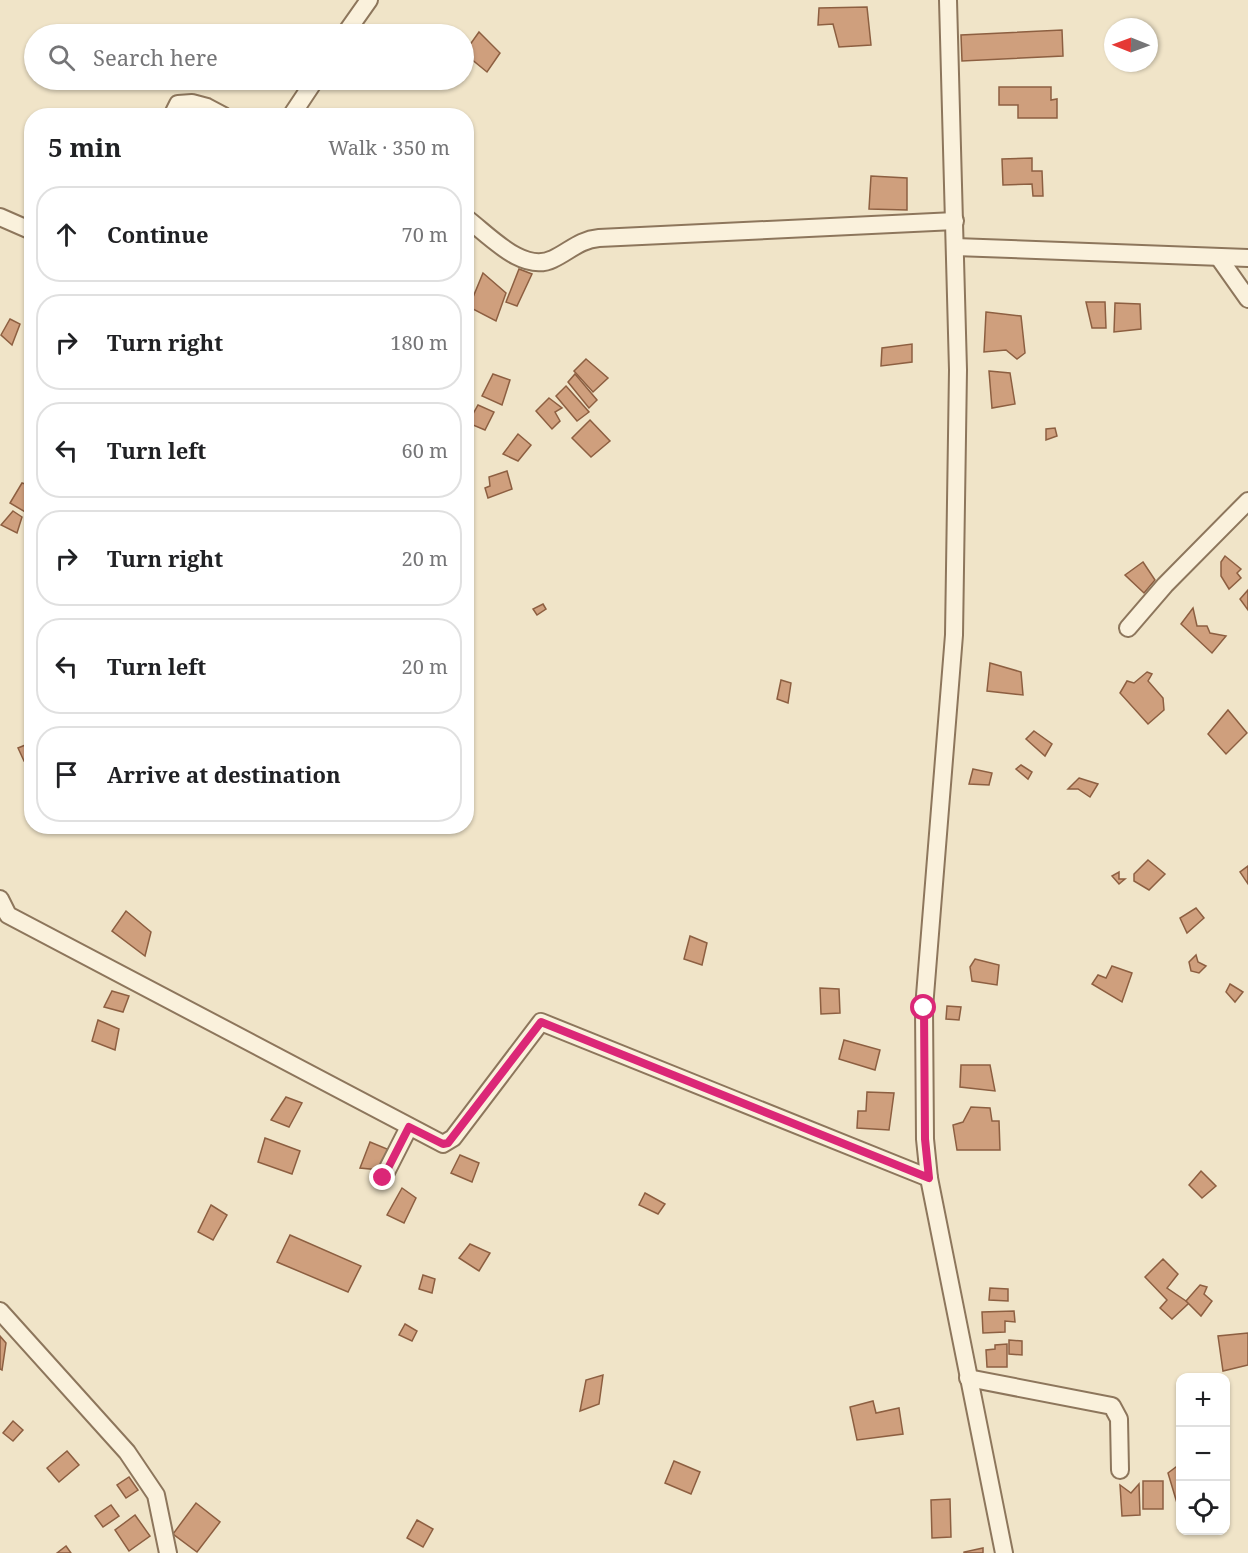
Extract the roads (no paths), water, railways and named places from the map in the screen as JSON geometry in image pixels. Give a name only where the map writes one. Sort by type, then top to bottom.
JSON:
[{"type":"street","points":[[352,24],[369,0]]},
{"type":"street","points":[[948,0],[958,370],[954,635],[924,1008],[925,1139],[929,1178],[1004,1553]]},
{"type":"street","points":[[296,108],[308,90]]},
{"type":"street","points":[[175,108],[177,104],[192,103],[210,108]]},
{"type":"street","points":[[0,217],[24,228]]},
{"type":"street","points":[[474,224],[519,257],[531,263],[542,264],[555,259],[578,243],[599,238],[955,221]]},
{"type":"street","points":[[955,247],[1248,258]]},
{"type":"street","points":[[1219,258],[1248,299]]},
{"type":"street","points":[[1128,628],[1165,585],[1248,501]]},
{"type":"street","points":[[0,898],[8,915],[443,1144],[448,1143],[541,1022],[929,1178]]},
{"type":"street","points":[[383,1178],[409,1127]]},
{"type":"street","points":[[0,1311],[127,1452],[156,1495],[168,1553]]},
{"type":"street","points":[[968,1378],[1112,1406],[1119,1419],[1120,1470]]}]
